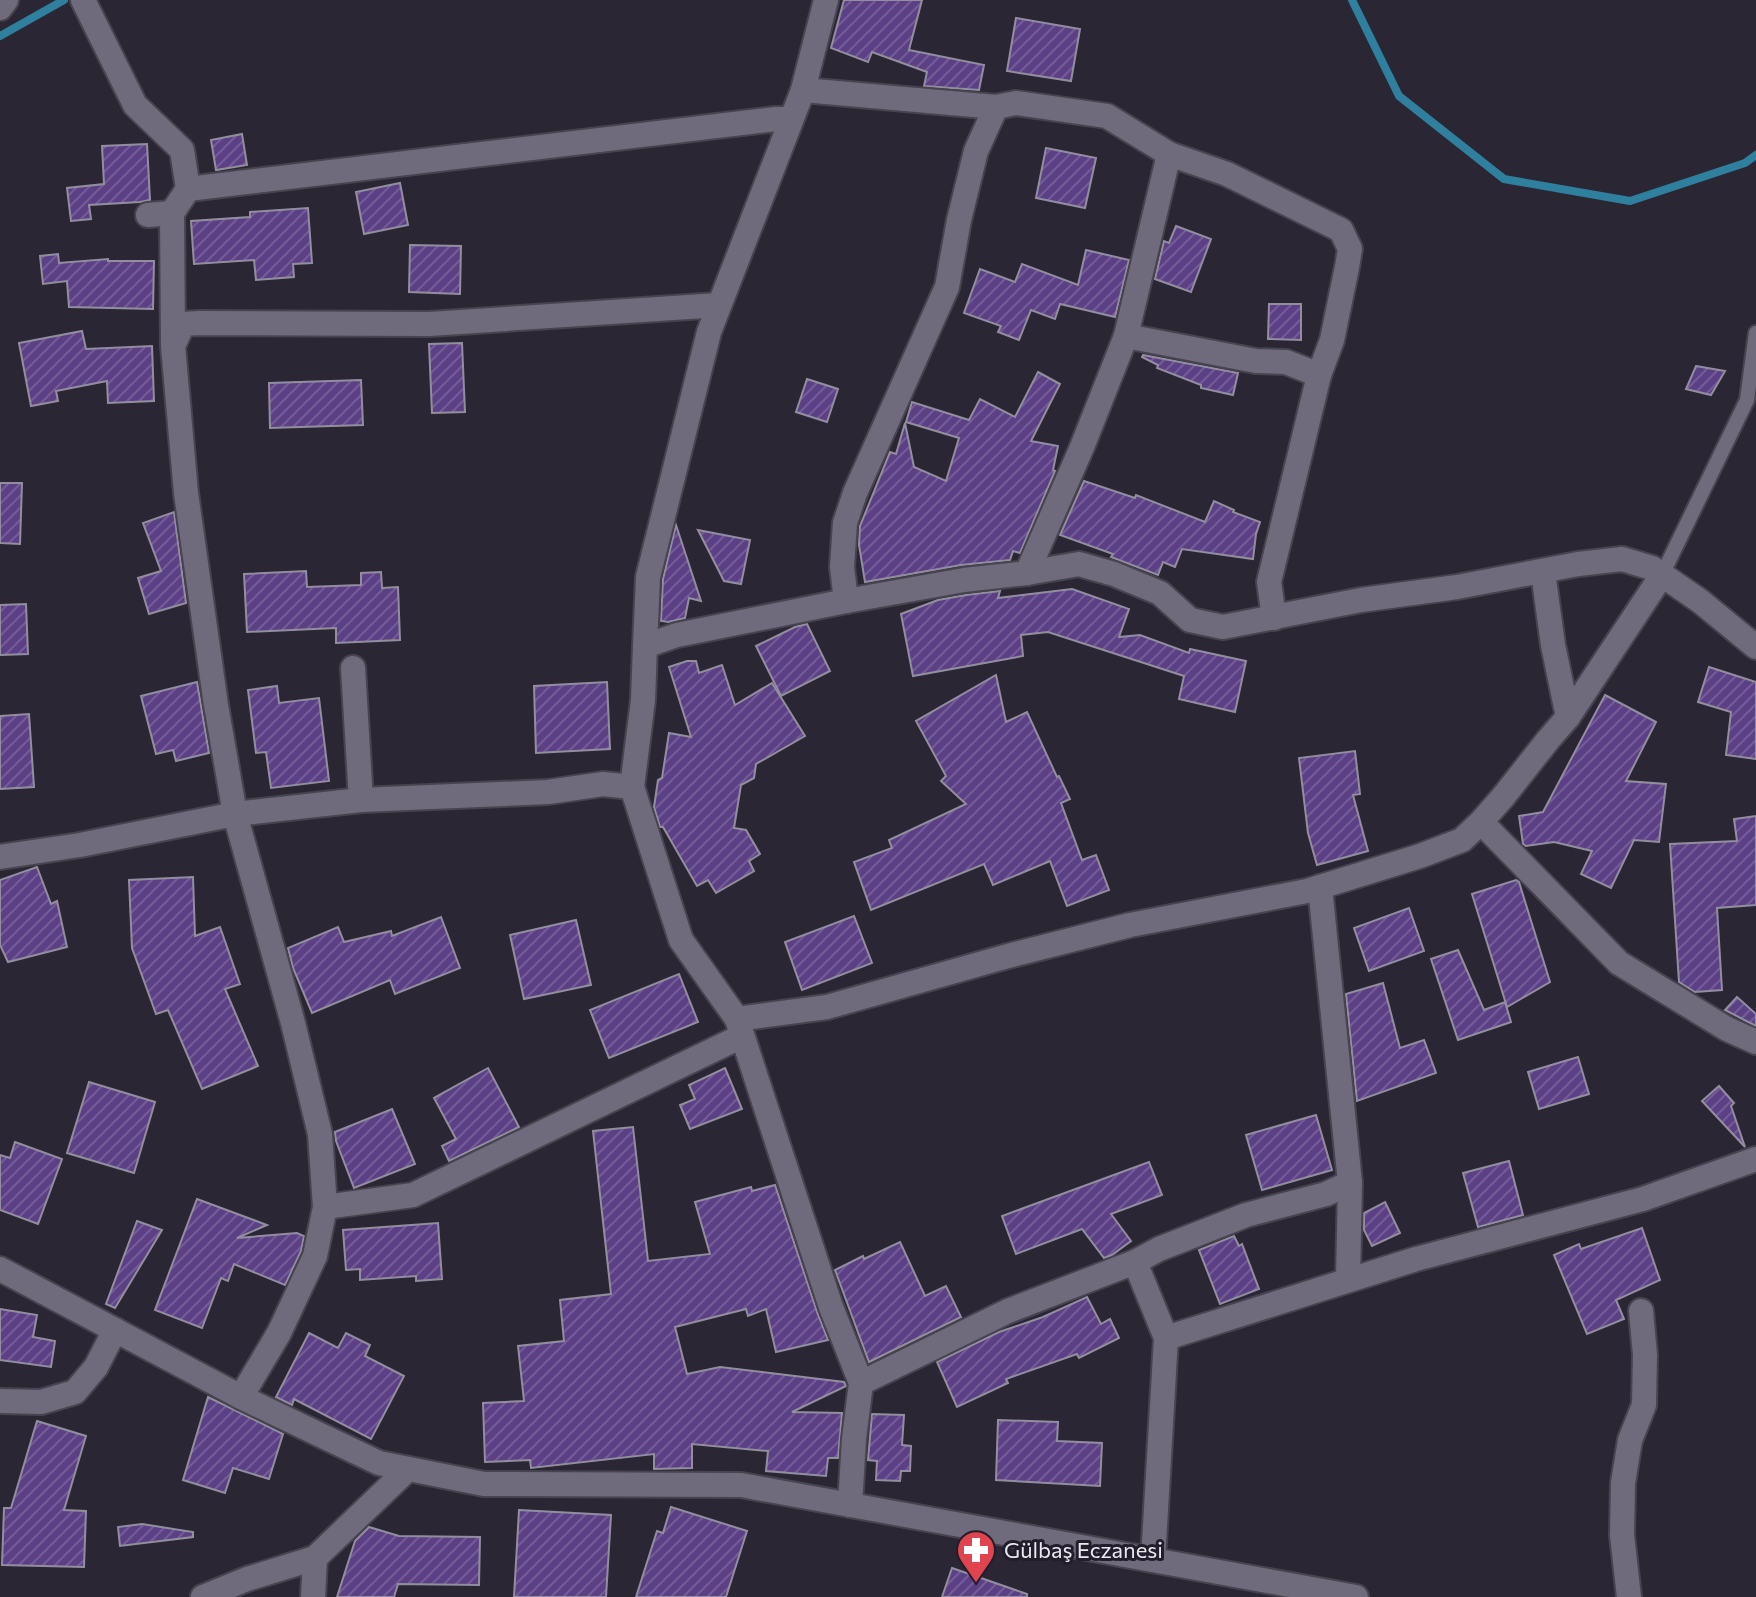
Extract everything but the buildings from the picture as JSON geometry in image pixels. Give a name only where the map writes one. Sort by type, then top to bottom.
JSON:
[{"type":"street","points":[[0,8],[6,0]]},
{"type":"street","points":[[83,0],[135,105],[182,150],[188,189]]},
{"type":"street","points":[[826,0],[803,90],[709,332],[648,577],[643,700],[632,787],[681,940],[739,1027],[831,1307],[861,1383],[850,1505]]},
{"type":"street","points":[[803,90],[996,107],[1016,103],[1107,116],[1169,154],[1227,174],[1341,230],[1350,249],[1347,267],[1332,340],[1319,375],[1269,582],[1274,618]]},
{"type":"street","points":[[846,601],[842,567],[845,523],[855,493],[947,287],[976,151],[996,107]]},
{"type":"street","points":[[241,1397],[279,1333],[315,1256],[325,1207],[320,1134],[293,1023],[235,814],[216,705],[188,509],[160,214],[188,189],[791,119]]},
{"type":"street","points":[[1027,573],[1126,336],[1169,154]]},
{"type":"street","points":[[173,346],[183,324],[429,324],[719,305]]},
{"type":"street","points":[[1126,336],[1256,361],[1286,362],[1319,375]]},
{"type":"street","points":[[645,646],[677,635],[846,601],[1079,564],[1160,593],[1190,620],[1223,627],[1361,600],[1622,559],[1652,568],[1700,601],[1756,647]]},
{"type":"street","points":[[1543,572],[1553,645],[1568,717]]},
{"type":"street","points":[[325,1207],[413,1195],[739,1027],[827,1007],[1130,925],[1320,887],[1462,840],[1481,822],[1568,717],[1662,575]]},
{"type":"street","points":[[353,668],[361,800]]},
{"type":"street","points":[[0,857],[80,845],[235,814],[361,800],[548,792],[603,784],[632,787]]},
{"type":"street","points":[[1481,822],[1619,963],[1727,1029],[1756,1042]]},
{"type":"street","points":[[1320,887],[1350,1183],[1348,1280]]},
{"type":"street","points":[[1166,1338],[1416,1259],[1643,1199],[1756,1159]]},
{"type":"street","points":[[861,1383],[1008,1311],[1135,1262],[1159,1249],[1246,1215],[1326,1194],[1350,1183]]},
{"type":"street","points":[[1135,1262],[1166,1338],[1153,1560]]},
{"type":"street","points":[[0,1269],[241,1397],[379,1463],[484,1484],[741,1485],[1356,1597]]},
{"type":"street","points":[[1629,1597],[1622,1535],[1623,1483],[1630,1440],[1644,1405],[1645,1355],[1641,1311]]},
{"type":"street","points":[[0,1401],[41,1402],[75,1392],[96,1367],[115,1330]]},
{"type":"street","points":[[203,1597],[247,1579],[315,1558],[408,1469]]},
{"type":"street","points":[[313,1597],[315,1558]]},
{"type":"lane","points":[[1662,575],[1747,400],[1756,333]]},
{"type":"waterway","points":[[0,36],[64,0]]},
{"type":"waterway","points":[[1352,0],[1399,96],[1504,179],[1630,201],[1745,163],[1756,155]]},
{"type":"place","name":"Gülbaş Eczanesi","points":[[976,1584]]}]
